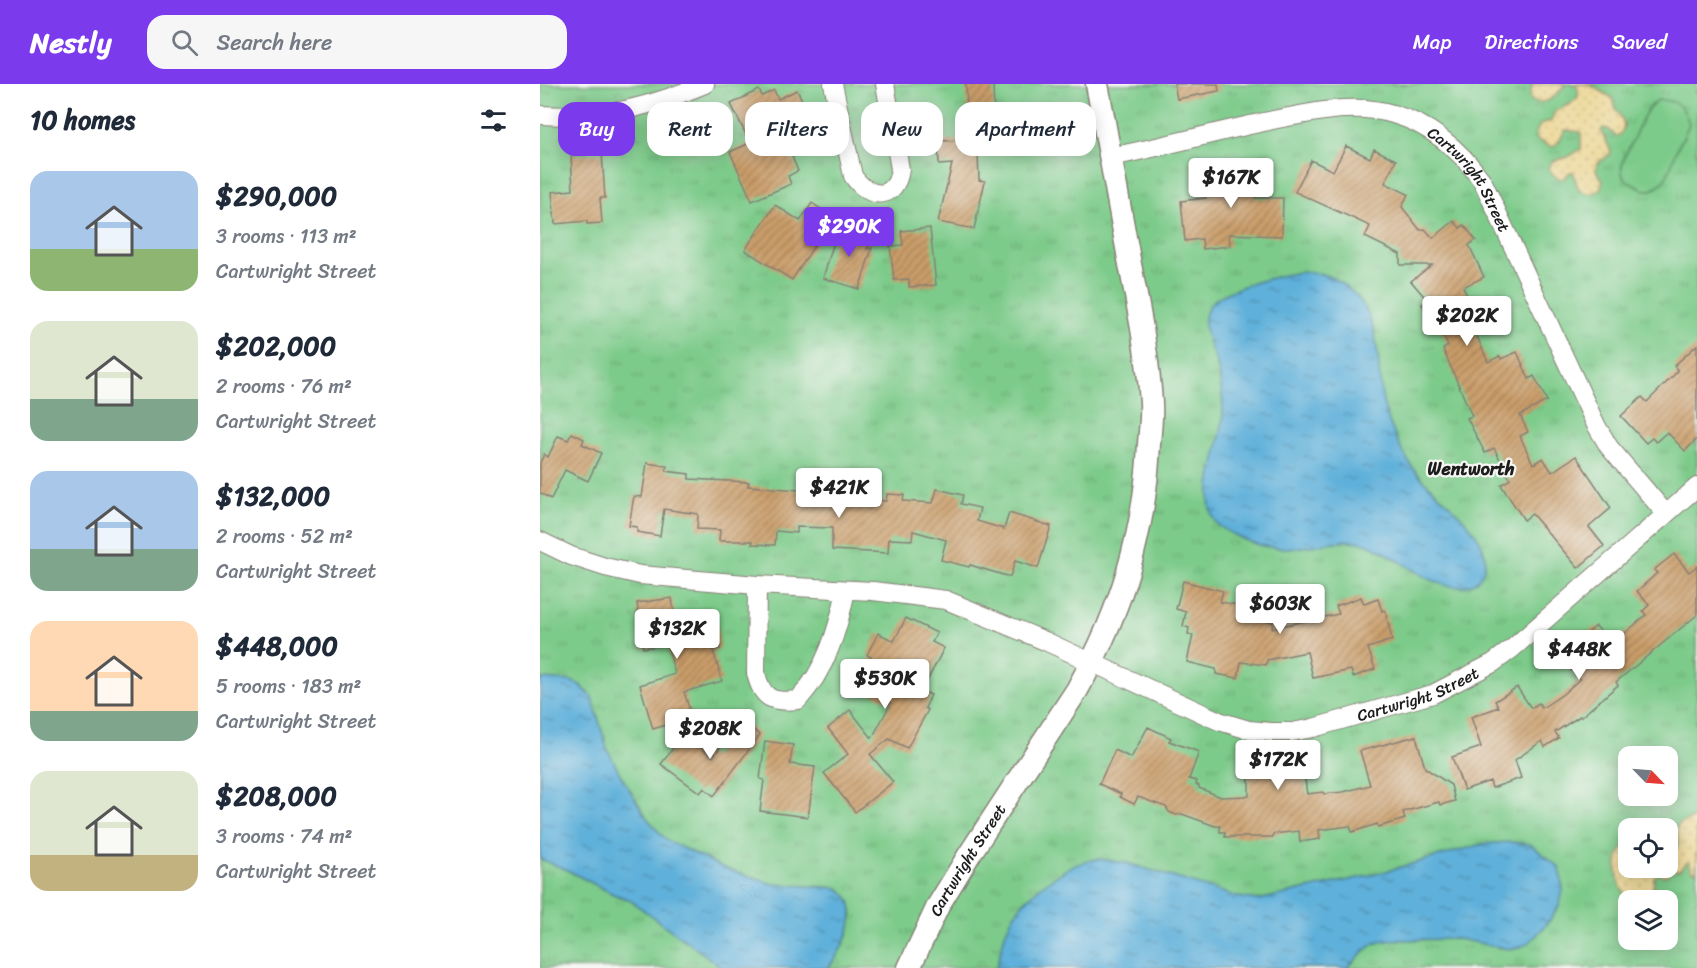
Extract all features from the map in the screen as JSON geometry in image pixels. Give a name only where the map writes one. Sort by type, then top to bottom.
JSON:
[{"type":"street","points":[[540,115],[575,117],[607,114],[641,107],[680,95],[705,84]]},
{"type":"street","points":[[833,84],[853,176],[860,187],[869,192],[881,194],[891,190],[899,181],[900,169],[885,84]]},
{"type":"street","name":"Cartwright Street","points":[[909,968],[939,904],[1092,664],[1110,627],[1124,590],[1142,519],[1148,469],[1151,404],[1143,335],[1097,84]]},
{"type":"street","name":"Cartwright Street","points":[[1110,156],[1258,122],[1351,108],[1394,114],[1435,135],[1458,152],[1483,182],[1596,425],[1609,447],[1666,514]]},
{"type":"street","name":"Cartwright Street","points":[[540,541],[571,556],[640,575],[757,585],[873,591],[946,600],[1045,641],[1219,721],[1249,730],[1292,732],[1433,694],[1493,663],[1697,487]]},
{"type":"street","points":[[757,585],[756,673],[759,687],[766,696],[780,702],[798,700],[809,688],[831,647],[846,590]]},
{"type":"green space","points":[[540,84],[1697,84],[1697,968],[540,968]]},
{"type":"green space","points":[[1658,100],[1670,101],[1682,108],[1689,124],[1664,180],[1654,189],[1647,190],[1623,176],[1622,163],[1641,120]]},
{"type":"sand","points":[[1533,84],[1566,84],[1551,99],[1537,102],[1531,100],[1530,93]]},
{"type":"sand","points":[[1573,84],[1588,84],[1612,98],[1624,123],[1619,135],[1616,136],[1608,129],[1603,128],[1601,131],[1611,151],[1597,164],[1596,170],[1603,181],[1600,190],[1592,194],[1579,191],[1573,172],[1563,179],[1555,176],[1549,169],[1552,161],[1568,157],[1581,149],[1580,132],[1565,130],[1559,142],[1553,147],[1540,142],[1536,137],[1541,124],[1551,121],[1555,111],[1570,104],[1578,97],[1578,88]]},
{"type":"sand","points":[[1697,817],[1697,870],[1691,869],[1690,863],[1687,862],[1678,870],[1679,824]]},
{"type":"sand","points":[[1618,859],[1618,878],[1654,878],[1653,890],[1623,890],[1618,879],[1617,863]]},
{"type":"water","points":[[1301,272],[1322,274],[1333,278],[1350,290],[1368,312],[1376,339],[1382,397],[1398,441],[1420,476],[1472,528],[1481,542],[1485,557],[1483,572],[1474,583],[1456,587],[1443,584],[1416,572],[1365,543],[1345,541],[1277,548],[1252,543],[1226,531],[1217,524],[1211,514],[1210,486],[1222,425],[1223,402],[1218,368],[1205,330],[1206,314],[1209,306],[1225,294],[1266,280]]},
{"type":"water","points":[[542,679],[571,681],[580,685],[592,697],[607,748],[620,774],[647,818],[666,840],[724,868],[773,884],[839,888],[849,899],[852,916],[843,945],[828,968],[723,968],[628,899],[540,859],[540,681]]},
{"type":"water","points":[[1508,842],[1530,844],[1560,868],[1563,890],[1560,904],[1548,923],[1529,943],[1518,948],[1509,949],[1458,939],[1393,940],[1375,943],[1347,968],[996,968],[1006,931],[1013,916],[1023,903],[1041,886],[1070,867],[1087,861],[1098,859],[1127,863],[1238,897],[1258,900],[1376,874],[1482,844]]},
{"type":"building","points":[[966,84],[993,84],[994,102],[967,102]]},
{"type":"building","points":[[1174,84],[1218,84],[1219,91],[1177,99]]},
{"type":"building","points":[[759,90],[762,96],[774,90],[778,99],[797,90],[803,102],[745,102],[745,133],[733,108],[733,103]]},
{"type":"building","points":[[943,141],[955,141],[955,156],[978,156],[979,180],[985,181],[974,229],[938,222],[952,164],[939,165],[939,156],[943,156]]},
{"type":"building","points":[[745,145],[745,156],[794,156],[792,157],[798,171],[788,176],[791,184],[752,201],[732,156],[733,151]]},
{"type":"building","points":[[1346,146],[1370,158],[1374,149],[1396,160],[1385,183],[1408,194],[1402,207],[1420,230],[1425,229],[1433,238],[1454,221],[1460,228],[1464,225],[1476,240],[1469,245],[1484,277],[1463,287],[1478,318],[1471,322],[1488,362],[1517,352],[1529,379],[1534,376],[1547,401],[1520,415],[1528,432],[1520,436],[1533,464],[1543,458],[1552,472],[1576,456],[1611,508],[1589,527],[1604,546],[1578,568],[1532,514],[1524,520],[1501,485],[1510,479],[1494,448],[1485,453],[1467,418],[1472,416],[1443,349],[1448,346],[1433,314],[1428,316],[1422,304],[1428,301],[1411,281],[1432,265],[1400,265],[1400,254],[1365,237],[1370,226],[1295,192],[1311,160],[1333,171]]},
{"type":"building","points":[[571,156],[602,156],[605,198],[600,198],[602,223],[587,224],[587,221],[555,224],[552,192],[573,190]]},
{"type":"building","points":[[1233,162],[1256,163],[1255,198],[1283,198],[1282,236],[1229,234],[1230,246],[1203,249],[1202,239],[1185,241],[1181,201],[1206,198],[1203,175],[1233,172]]},
{"type":"building","points":[[812,203],[833,217],[792,280],[745,250],[775,205],[800,221]]},
{"type":"building","points":[[839,226],[872,236],[867,249],[872,248],[859,289],[823,278]]},
{"type":"building","points":[[930,228],[936,285],[909,287],[909,279],[894,280],[890,246],[903,245],[901,231]]},
{"type":"building","points":[[1697,345],[1697,439],[1685,451],[1667,432],[1656,442],[1652,438],[1646,443],[1621,416],[1642,397],[1647,402],[1678,371],[1674,366]]},
{"type":"building","points":[[572,433],[584,439],[582,444],[601,453],[588,481],[565,470],[551,499],[540,493],[540,463],[544,454],[548,457],[558,436],[568,440]]},
{"type":"building","points":[[647,463],[667,466],[666,471],[689,474],[689,479],[749,482],[748,486],[800,490],[799,495],[837,496],[839,492],[856,492],[856,499],[886,501],[887,494],[904,495],[903,501],[933,503],[937,489],[963,495],[961,504],[980,508],[977,521],[1004,529],[1009,513],[1051,526],[1038,568],[1015,561],[1010,577],[970,565],[969,567],[941,560],[946,540],[913,531],[912,540],[889,539],[888,553],[832,550],[832,528],[797,527],[797,533],[776,531],[775,545],[752,544],[753,541],[719,541],[720,530],[697,529],[698,514],[664,509],[660,536],[637,532],[637,527],[629,526],[634,496],[642,497]]},
{"type":"building","points":[[1674,554],[1689,572],[1697,566],[1697,615],[1616,682],[1618,685],[1581,717],[1555,732],[1559,738],[1545,747],[1542,741],[1515,760],[1521,778],[1492,788],[1490,781],[1464,790],[1452,757],[1481,747],[1471,717],[1499,707],[1495,701],[1517,687],[1531,708],[1539,703],[1542,708],[1563,694],[1580,679],[1559,657],[1596,626],[1612,644],[1646,615],[1643,611],[1649,605],[1637,591],[1657,573],[1654,570]]},
{"type":"building","points":[[1183,581],[1223,591],[1220,602],[1256,608],[1254,619],[1273,622],[1272,628],[1339,614],[1336,606],[1361,597],[1364,604],[1378,599],[1382,611],[1385,610],[1392,640],[1368,648],[1375,669],[1353,677],[1351,670],[1313,678],[1307,652],[1267,660],[1266,665],[1241,662],[1238,678],[1216,674],[1216,669],[1187,662],[1193,635],[1188,634],[1189,628],[1183,626],[1186,612],[1176,609]]},
{"type":"building","points":[[672,598],[676,625],[716,620],[720,649],[713,650],[722,681],[684,692],[692,717],[653,729],[640,685],[675,674],[667,645],[643,648],[637,603]]},
{"type":"building","points":[[906,618],[937,633],[932,642],[944,648],[922,691],[931,695],[925,708],[928,710],[907,748],[889,739],[870,754],[893,782],[855,812],[824,773],[848,754],[828,728],[850,710],[872,738],[891,703],[856,685],[871,657],[867,655],[878,633],[894,641]]},
{"type":"building","points":[[740,720],[760,735],[714,796],[704,788],[700,793],[661,764],[683,735],[713,757]]},
{"type":"building","points":[[1148,727],[1171,738],[1169,741],[1199,752],[1189,779],[1197,781],[1199,788],[1221,797],[1249,796],[1249,765],[1277,765],[1277,770],[1303,766],[1307,794],[1343,792],[1370,785],[1360,751],[1416,736],[1425,768],[1451,785],[1455,801],[1440,805],[1439,802],[1403,812],[1405,819],[1378,827],[1377,824],[1352,832],[1350,826],[1319,830],[1320,839],[1300,842],[1299,831],[1273,834],[1273,837],[1225,837],[1225,832],[1220,832],[1220,826],[1182,814],[1176,815],[1169,812],[1166,807],[1138,797],[1134,804],[1120,797],[1121,794],[1099,784],[1115,750],[1131,758]]},
{"type":"building","points":[[765,741],[793,745],[790,764],[815,767],[808,817],[760,811],[764,780],[760,779]]},
{"type":"district","name":"Wentworth","points":[[1471,469]]}]
